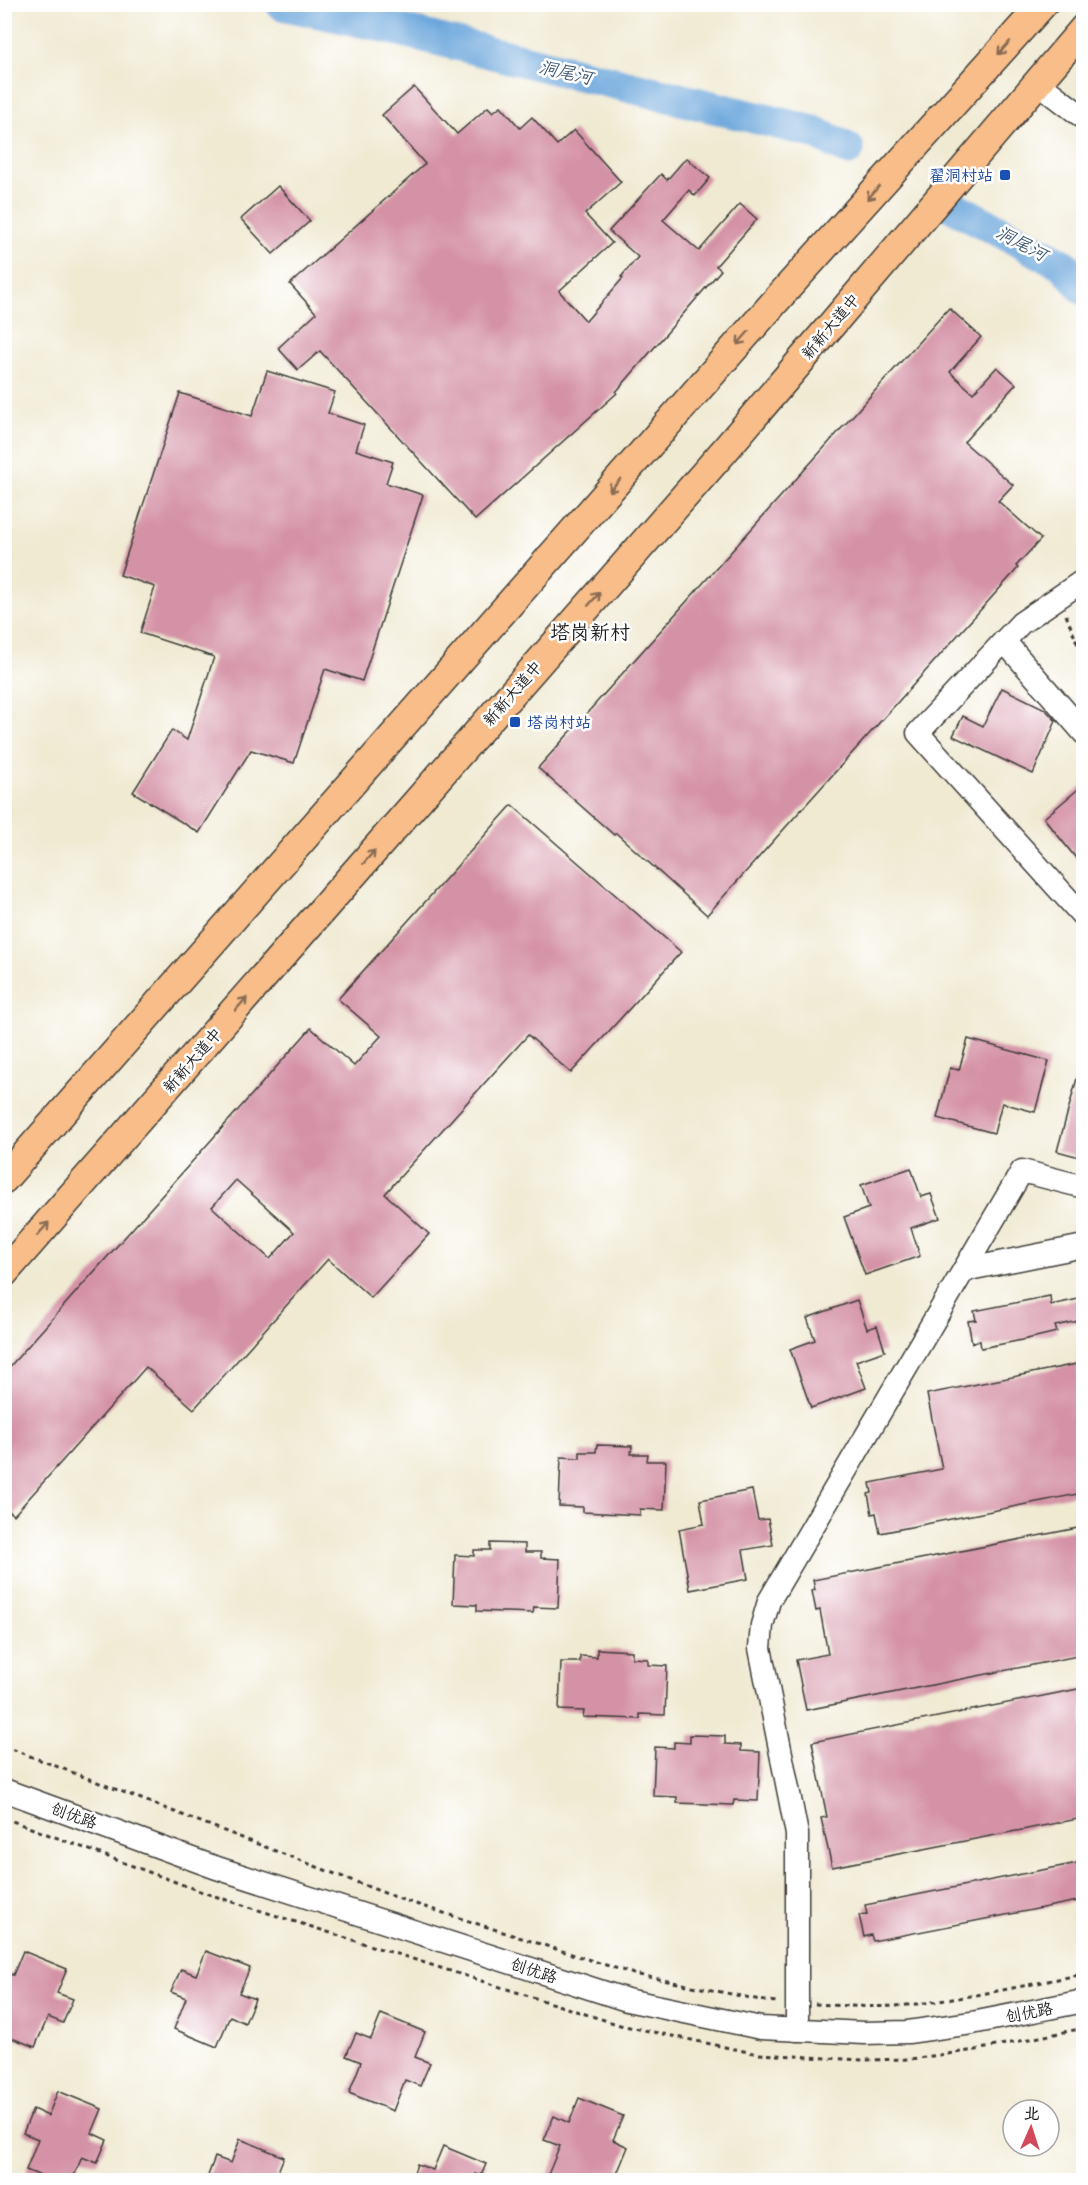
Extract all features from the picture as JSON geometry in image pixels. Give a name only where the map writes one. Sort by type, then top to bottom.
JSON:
[{"type":"main road","points":[[4,1179],[780,296],[1043,4]]},
{"type":"main road","name":"新新大道中","points":[[4,1273],[717,459],[1083,27]]},
{"type":"street","points":[[1037,82],[1083,118]]},
{"type":"street","points":[[1083,580],[1021,623],[918,733],[1083,917]]},
{"type":"street","points":[[1004,641],[1083,733]]},
{"type":"street","points":[[796,2030],[797,1834],[760,1648],[762,1625],[769,1601],[1022,1171],[1083,1187]]},
{"type":"street","points":[[964,1270],[1083,1246]]},
{"type":"street","name":"创优路","points":[[4,1790],[214,1867],[627,2000],[761,2028],[864,2033],[908,2032],[972,2023],[1083,2001]]},
{"type":"path","points":[[1061,596],[1083,660]]},
{"type":"path","points":[[1074,638],[1083,647]]},
{"type":"path","points":[[4,1746],[400,1899],[634,1974],[765,2001],[864,2007],[905,2006],[967,1997],[1083,1974]]},
{"type":"building","points":[[414,87],[457,134],[488,107],[493,112],[501,106],[520,128],[532,117],[557,145],[574,130],[621,182],[585,214],[612,243],[559,291],[586,321],[638,257],[609,231],[661,174],[667,180],[686,158],[710,178],[695,196],[689,190],[663,220],[699,251],[740,204],[757,219],[716,266],[721,270],[617,393],[475,520],[320,351],[298,370],[278,348],[316,313],[290,284],[425,164],[382,115]]},
{"type":"building","points":[[278,186],[310,221],[273,254],[241,219]]},
{"type":"building","points":[[949,308],[981,337],[950,372],[973,393],[997,367],[1016,384],[964,442],[1013,485],[998,501],[1041,539],[1016,566],[1018,568],[707,915],[616,833],[614,835],[538,768]]},
{"type":"building","points":[[267,371],[335,392],[328,413],[364,425],[356,450],[393,462],[386,483],[423,495],[362,681],[325,669],[294,763],[251,750],[199,833],[133,792],[172,730],[187,740],[214,657],[140,633],[155,587],[120,575],[180,393],[252,416]]},
{"type":"building","points":[[1002,688],[1045,709],[1056,721],[1033,774],[953,736],[963,716],[983,726]]},
{"type":"building","points":[[1083,785],[1083,867],[1044,818]]},
{"type":"building","points":[[512,805],[681,952],[571,1073],[528,1035],[407,1169],[385,1194],[429,1234],[371,1298],[328,1259],[194,1409],[146,1367],[14,1515],[4,1507],[4,1373],[311,1028],[354,1066],[381,1036],[338,999]],"holes":[[[236,1180],[294,1232],[270,1259],[212,1207]]]},
{"type":"building","points":[[968,1039],[1049,1061],[1035,1112],[1002,1103],[994,1133],[937,1118],[950,1068],[959,1070]]},
{"type":"building","points":[[1079,1071],[1083,1072],[1083,1158],[1057,1151]]},
{"type":"building","points":[[911,1168],[921,1197],[931,1194],[940,1218],[911,1228],[920,1256],[865,1275],[844,1217],[869,1208],[861,1185]]},
{"type":"building","points":[[1050,1296],[1051,1305],[1083,1298],[1083,1320],[1055,1326],[1057,1332],[1027,1339],[981,1348],[980,1341],[972,1343],[968,1321],[976,1320],[974,1311]]},
{"type":"building","points":[[857,1300],[867,1329],[877,1326],[885,1351],[856,1361],[866,1388],[811,1408],[790,1349],[815,1340],[807,1318]]},
{"type":"building","points":[[1077,1364],[1083,1398],[1083,1493],[880,1533],[876,1513],[872,1514],[868,1494],[872,1493],[870,1483],[942,1469],[927,1394]]},
{"type":"building","points":[[597,1445],[632,1446],[631,1454],[648,1454],[647,1461],[666,1461],[664,1510],[640,1509],[640,1515],[583,1512],[583,1507],[559,1506],[561,1457],[580,1458],[580,1452],[596,1452]]},
{"type":"building","points":[[752,1490],[758,1520],[768,1519],[773,1545],[743,1550],[748,1579],[690,1590],[679,1529],[704,1524],[700,1500]]},
{"type":"building","points":[[1083,1527],[1083,1574],[1080,1590],[1083,1609],[1083,1655],[806,1710],[796,1660],[828,1654],[820,1610],[816,1611],[812,1591],[815,1590],[813,1580]]},
{"type":"building","points":[[490,1543],[525,1544],[525,1552],[541,1552],[541,1558],[560,1559],[558,1608],[534,1607],[533,1613],[477,1611],[477,1605],[453,1604],[455,1555],[474,1556],[474,1550],[490,1550]]},
{"type":"building","points":[[597,1649],[632,1651],[632,1658],[648,1659],[648,1665],[667,1666],[665,1715],[640,1714],[640,1719],[583,1717],[584,1711],[559,1710],[561,1662],[580,1662],[580,1656],[597,1657]]},
{"type":"building","points":[[1083,1688],[1083,1818],[832,1867],[821,1818],[827,1817],[812,1742]]},
{"type":"building","points":[[690,1735],[725,1736],[725,1744],[741,1745],[741,1751],[760,1752],[758,1801],[734,1800],[733,1805],[677,1803],[677,1797],[653,1796],[655,1747],[674,1748],[674,1742],[690,1743]]},
{"type":"building","points":[[1083,1862],[1083,1900],[873,1941],[871,1935],[864,1937],[859,1915],[867,1914],[865,1905]]},
{"type":"building","points":[[23,1951],[67,1969],[57,1993],[73,1999],[63,2023],[48,2017],[35,2047],[4,2035],[4,1972],[13,1975]]},
{"type":"building","points":[[206,1951],[250,1968],[239,1993],[255,1999],[245,2023],[230,2016],[217,2047],[174,2029],[186,1998],[171,1992],[181,1969],[196,1975]]},
{"type":"building","points":[[381,2014],[425,2032],[415,2057],[430,2063],[420,2086],[405,2080],[393,2111],[349,2093],[361,2062],[346,2056],[356,2033],[371,2039]]},
{"type":"building","points":[[58,2091],[102,2109],[92,2133],[107,2140],[97,2163],[82,2157],[72,2181],[53,2181],[26,2170],[38,2139],[23,2133],[33,2109],[48,2116]]},
{"type":"building","points":[[579,2098],[623,2116],[613,2140],[628,2147],[614,2181],[556,2181],[547,2177],[560,2146],[544,2140],[554,2116],[569,2123]]},
{"type":"building","points":[[240,2139],[284,2157],[274,2181],[206,2181],[215,2157],[231,2163]]},
{"type":"building","points":[[443,2146],[486,2164],[481,2176],[476,2174],[473,2181],[411,2181],[417,2164],[433,2170]]},
{"type":"waterway","name":"洞尾河","points":[[282,4],[371,23],[814,132],[848,149]]},
{"type":"waterway","name":"洞尾河","points":[[954,207],[1064,265],[1084,289]]},
{"type":"place","name":"翟洞村站","points":[[1005,175]]},
{"type":"place","name":"塔岗村站","points":[[515,722]]},
{"type":"district","name":"塔岗新村","points":[[590,631]]}]
